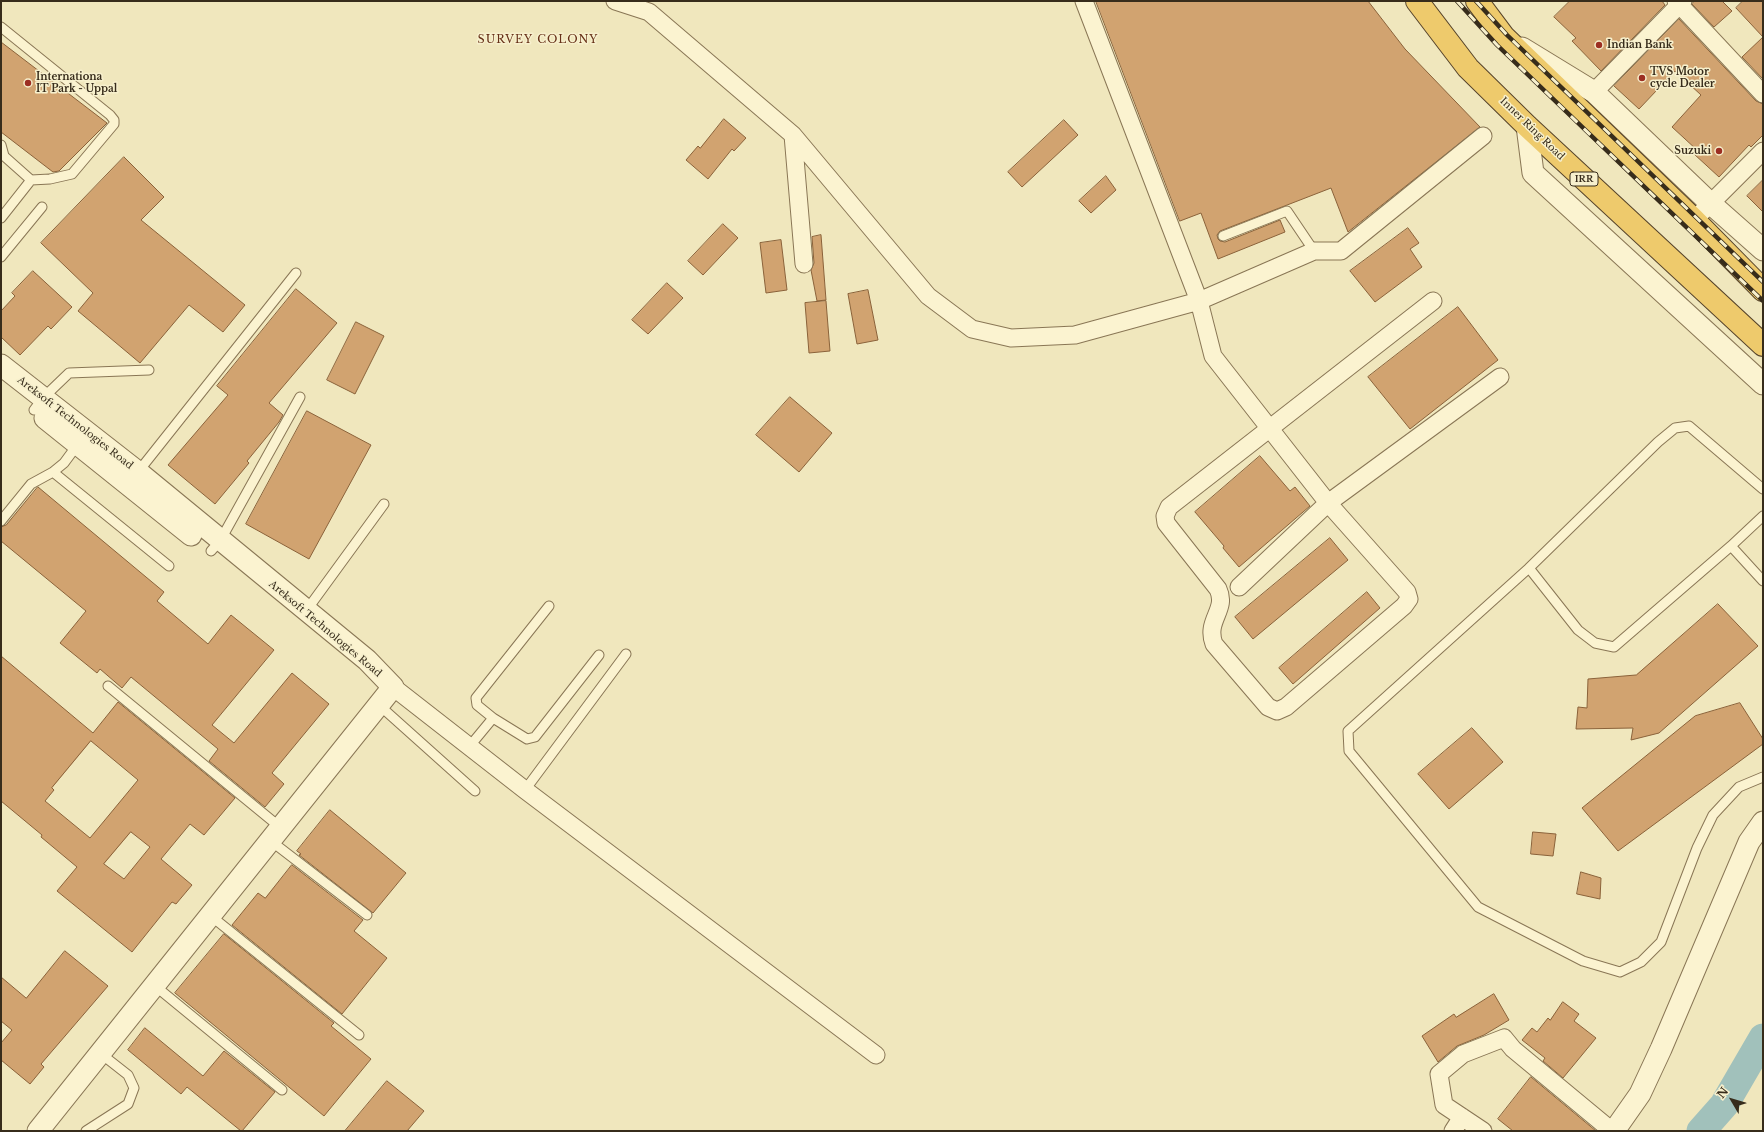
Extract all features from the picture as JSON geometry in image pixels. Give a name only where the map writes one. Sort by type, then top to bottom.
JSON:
[{"type":"highway","name":"Inner Ring Road","points":[[1417,1],[1468,68],[1527,126],[1763,345]]},
{"type":"highway","points":[[1477,1],[1504,37],[1694,220],[1763,290]]},
{"type":"street","points":[[615,1],[652,6],[793,135],[928,296],[972,329],[1011,338],[1075,335],[1199,301],[1314,251],[1341,251],[1483,136]]},
{"type":"street","points":[[1084,1],[1199,301],[1213,356],[1268,428],[1328,503],[1407,592],[1409,599],[1404,606],[1286,707],[1277,711],[1268,707],[1214,644],[1211,637],[1211,627],[1221,602],[1221,596],[1218,590],[1166,523],[1166,516],[1169,507],[1268,428],[1432,301]]},
{"type":"street","points":[[1594,92],[1679,2],[1763,94]]},
{"type":"street","points":[[1504,37],[1594,92],[1710,203],[1763,250]]},
{"type":"street","points":[[1527,126],[1533,173],[1763,384]]},
{"type":"street","points":[[793,135],[804,264]]},
{"type":"street","points":[[1694,220],[1763,151]]},
{"type":"street","name":"Areksoft Technologies Road","points":[[1,365],[38,404]]},
{"type":"street","points":[[1239,587],[1328,503],[1500,377]]},
{"type":"street","name":"Areksoft Technologies Road","points":[[1,382],[38,404],[82,438],[215,546],[358,670],[393,687]]},
{"type":"street","name":"Areksoft Technologies Road","points":[[82,438],[138,472],[215,546],[306,611],[367,660],[393,687]]},
{"type":"street","points":[[38,1131],[393,687],[525,790],[876,1056]]},
{"type":"street","points":[[1483,1131],[1444,1105],[1440,1074],[1463,1054],[1504,1038],[1513,1049],[1613,1131],[1640,1094],[1661,1049],[1749,842],[1763,822]]},
{"type":"street","points":[[1453,1131],[1462,1117]]},
{"type":"lane","points":[[1,27],[110,115],[114,120],[114,124],[72,174],[50,179],[31,180],[3,156],[1,145]]},
{"type":"lane","points":[[1,218],[31,180]]},
{"type":"lane","points":[[1,257],[42,207]]},
{"type":"lane","points":[[1223,236],[1287,211],[1314,251]]},
{"type":"lane","points":[[138,472],[296,273]]},
{"type":"lane","points":[[38,404],[69,373],[149,370]]},
{"type":"lane","points":[[215,546],[300,397]]},
{"type":"lane","points":[[1763,489],[1689,426],[1674,428],[1529,568],[1348,731],[1349,750],[1478,907],[1583,961],[1620,972],[1641,962],[1661,942],[1697,848],[1713,815],[1739,787],[1763,777]]},
{"type":"lane","points":[[1,520],[31,484],[53,472],[64,463],[82,438]]},
{"type":"lane","points":[[53,472],[169,566]]},
{"type":"lane","points":[[306,611],[384,504]]},
{"type":"lane","points":[[1529,568],[1578,630],[1595,643],[1614,647],[1731,546],[1763,516]]},
{"type":"lane","points":[[1731,546],[1763,580]]},
{"type":"lane","points":[[549,606],[476,698],[477,705],[493,718],[527,740],[535,737],[599,654]]},
{"type":"lane","points":[[525,790],[626,654]]},
{"type":"lane","points":[[108,686],[367,915]]},
{"type":"lane","points":[[379,705],[474,791]]},
{"type":"lane","points":[[469,747],[493,718]]},
{"type":"lane","points":[[211,916],[360,1035]]},
{"type":"lane","points":[[154,985],[282,1090]]},
{"type":"lane","points":[[86,1131],[128,1104],[134,1088],[128,1075],[100,1053]]},
{"type":"building","points":[[1096,1],[1368,1],[1405,49],[1480,127],[1348,232],[1331,188],[1220,231],[1217,235],[1218,239],[1225,242],[1280,220],[1285,232],[1218,259],[1201,213],[1180,221]]},
{"type":"building","points":[[1570,1],[1662,1],[1665,5],[1601,71],[1572,41],[1576,38],[1554,17]]},
{"type":"building","points":[[1695,1],[1722,1],[1732,11],[1714,27],[1692,4]]},
{"type":"building","points":[[1743,1],[1763,1],[1763,37],[1736,8]]},
{"type":"building","points":[[1679,19],[1756,101],[1763,104],[1763,135],[1751,147],[1749,145],[1719,177],[1694,154],[1697,150],[1672,127],[1701,95],[1675,71],[1639,109],[1614,86]]},
{"type":"building","points":[[1763,37],[1763,79],[1742,57]]},
{"type":"building","name":"Internationa IT Park - Uppal","points":[[1,42],[107,123],[59,171],[53,172],[1,132]]},
{"type":"building","points":[[724,119],[746,138],[734,151],[732,149],[708,179],[686,160],[698,146],[700,148]]},
{"type":"building","points":[[1064,120],[1078,135],[1022,187],[1008,172]]},
{"type":"building","points":[[124,157],[164,197],[141,220],[245,305],[223,332],[189,305],[140,363],[78,311],[93,293],[41,243]]},
{"type":"building","points":[[1106,176],[1116,190],[1091,213],[1079,201]]},
{"type":"building","points":[[1763,180],[1763,212],[1747,196]]},
{"type":"building","points":[[723,224],[738,238],[703,275],[688,261]]},
{"type":"building","points":[[1408,228],[1419,243],[1410,249],[1422,267],[1375,302],[1350,271]]},
{"type":"building","points":[[821,235],[826,300],[817,301],[811,270],[814,263],[812,237]]},
{"type":"building","points":[[781,240],[787,290],[766,293],[760,243]]},
{"type":"building","points":[[33,271],[72,307],[51,329],[48,326],[20,355],[1,337],[1,311],[15,296],[12,293]]},
{"type":"building","points":[[667,283],[683,298],[648,334],[632,320]]},
{"type":"building","points":[[296,289],[337,323],[269,403],[283,415],[247,461],[249,463],[215,504],[168,465],[228,395],[217,386]]},
{"type":"building","points":[[868,290],[878,340],[857,344],[848,294]]},
{"type":"building","points":[[826,301],[830,351],[809,353],[805,303]]},
{"type":"building","points":[[1458,307],[1498,360],[1410,429],[1368,377]]},
{"type":"building","points":[[356,322],[384,336],[355,394],[327,380]]},
{"type":"building","points":[[790,397],[832,433],[799,472],[756,435]]},
{"type":"building","points":[[307,411],[371,445],[309,559],[246,524]]},
{"type":"building","points":[[1260,456],[1290,491],[1295,487],[1310,506],[1239,567],[1223,548],[1224,546],[1195,512]]},
{"type":"building","points":[[38,487],[164,592],[157,601],[208,644],[231,615],[274,650],[212,725],[234,743],[292,673],[329,704],[272,773],[284,784],[265,807],[209,761],[218,749],[131,677],[122,688],[100,669],[97,673],[60,643],[86,611],[1,541],[1,527],[6,525]]},
{"type":"building","points":[[1330,538],[1348,560],[1253,639],[1235,617]]},
{"type":"building","points":[[1367,592],[1380,608],[1293,684],[1279,668]]},
{"type":"building","points":[[1718,604],[1758,646],[1659,733],[1631,740],[1633,728],[1576,729],[1578,707],[1587,708],[1588,679],[1636,675]]},
{"type":"building","points":[[1,656],[93,733],[118,702],[235,798],[204,835],[190,824],[161,859],[192,885],[176,904],[172,902],[132,952],[57,891],[77,867],[41,837],[42,835],[1,801]],"holes":[[[91,741],[138,780],[90,838],[45,801],[54,790],[52,788]],[[131,832],[150,847],[124,879],[104,864]]]},
{"type":"building","points":[[1740,703],[1763,739],[1763,744],[1618,851],[1582,808],[1695,716]]},
{"type":"building","points":[[1472,728],[1503,762],[1449,809],[1418,774]]},
{"type":"building","points":[[330,810],[406,873],[373,913],[299,855],[301,854],[297,851]]},
{"type":"building","points":[[1533,832],[1556,834],[1553,856],[1531,854]]},
{"type":"building","points":[[292,865],[363,920],[354,931],[387,958],[342,1014],[232,925],[258,893],[265,898]]},
{"type":"building","points":[[1581,872],[1601,878],[1600,899],[1577,894]]},
{"type":"building","points":[[224,934],[334,1023],[331,1026],[371,1059],[324,1116],[175,993]]},
{"type":"building","points":[[65,951],[108,986],[41,1064],[44,1067],[30,1084],[1,1060],[1,1043],[12,1030],[1,1021],[1,977],[26,998]]},
{"type":"building","points":[[1494,994],[1509,1020],[1484,1035],[1457,1046],[1438,1062],[1422,1036],[1454,1014],[1456,1017]]},
{"type":"building","points":[[1563,1002],[1579,1014],[1574,1021],[1596,1038],[1563,1078],[1543,1061],[1545,1058],[1522,1040],[1532,1028],[1537,1032],[1548,1018],[1550,1020]]},
{"type":"building","points":[[145,1028],[203,1076],[224,1051],[275,1092],[241,1131],[187,1087],[181,1094],[128,1050]]},
{"type":"building","points":[[1531,1077],[1596,1131],[1513,1131],[1498,1119]]},
{"type":"building","points":[[387,1081],[424,1111],[407,1131],[345,1131]]},
{"type":"waterway","points":[[1701,1131],[1724,1105],[1763,1038]]},
{"type":"railway","points":[[1457,1],[1497,45],[1763,301]]},
{"type":"railway","points":[[1476,1],[1507,35],[1763,282]]},
{"type":"place","name":"Indian Bank","points":[[1599,45]]},
{"type":"place","name":"TVS Motor cycle Dealer","points":[[1642,78]]},
{"type":"place","name":"Internationa IT Park - Uppal","points":[[28,83]]},
{"type":"place","name":"Suzuki","points":[[1719,151]]},
{"type":"district","name":"SURVEY COLONY","points":[[538,40]]}]
